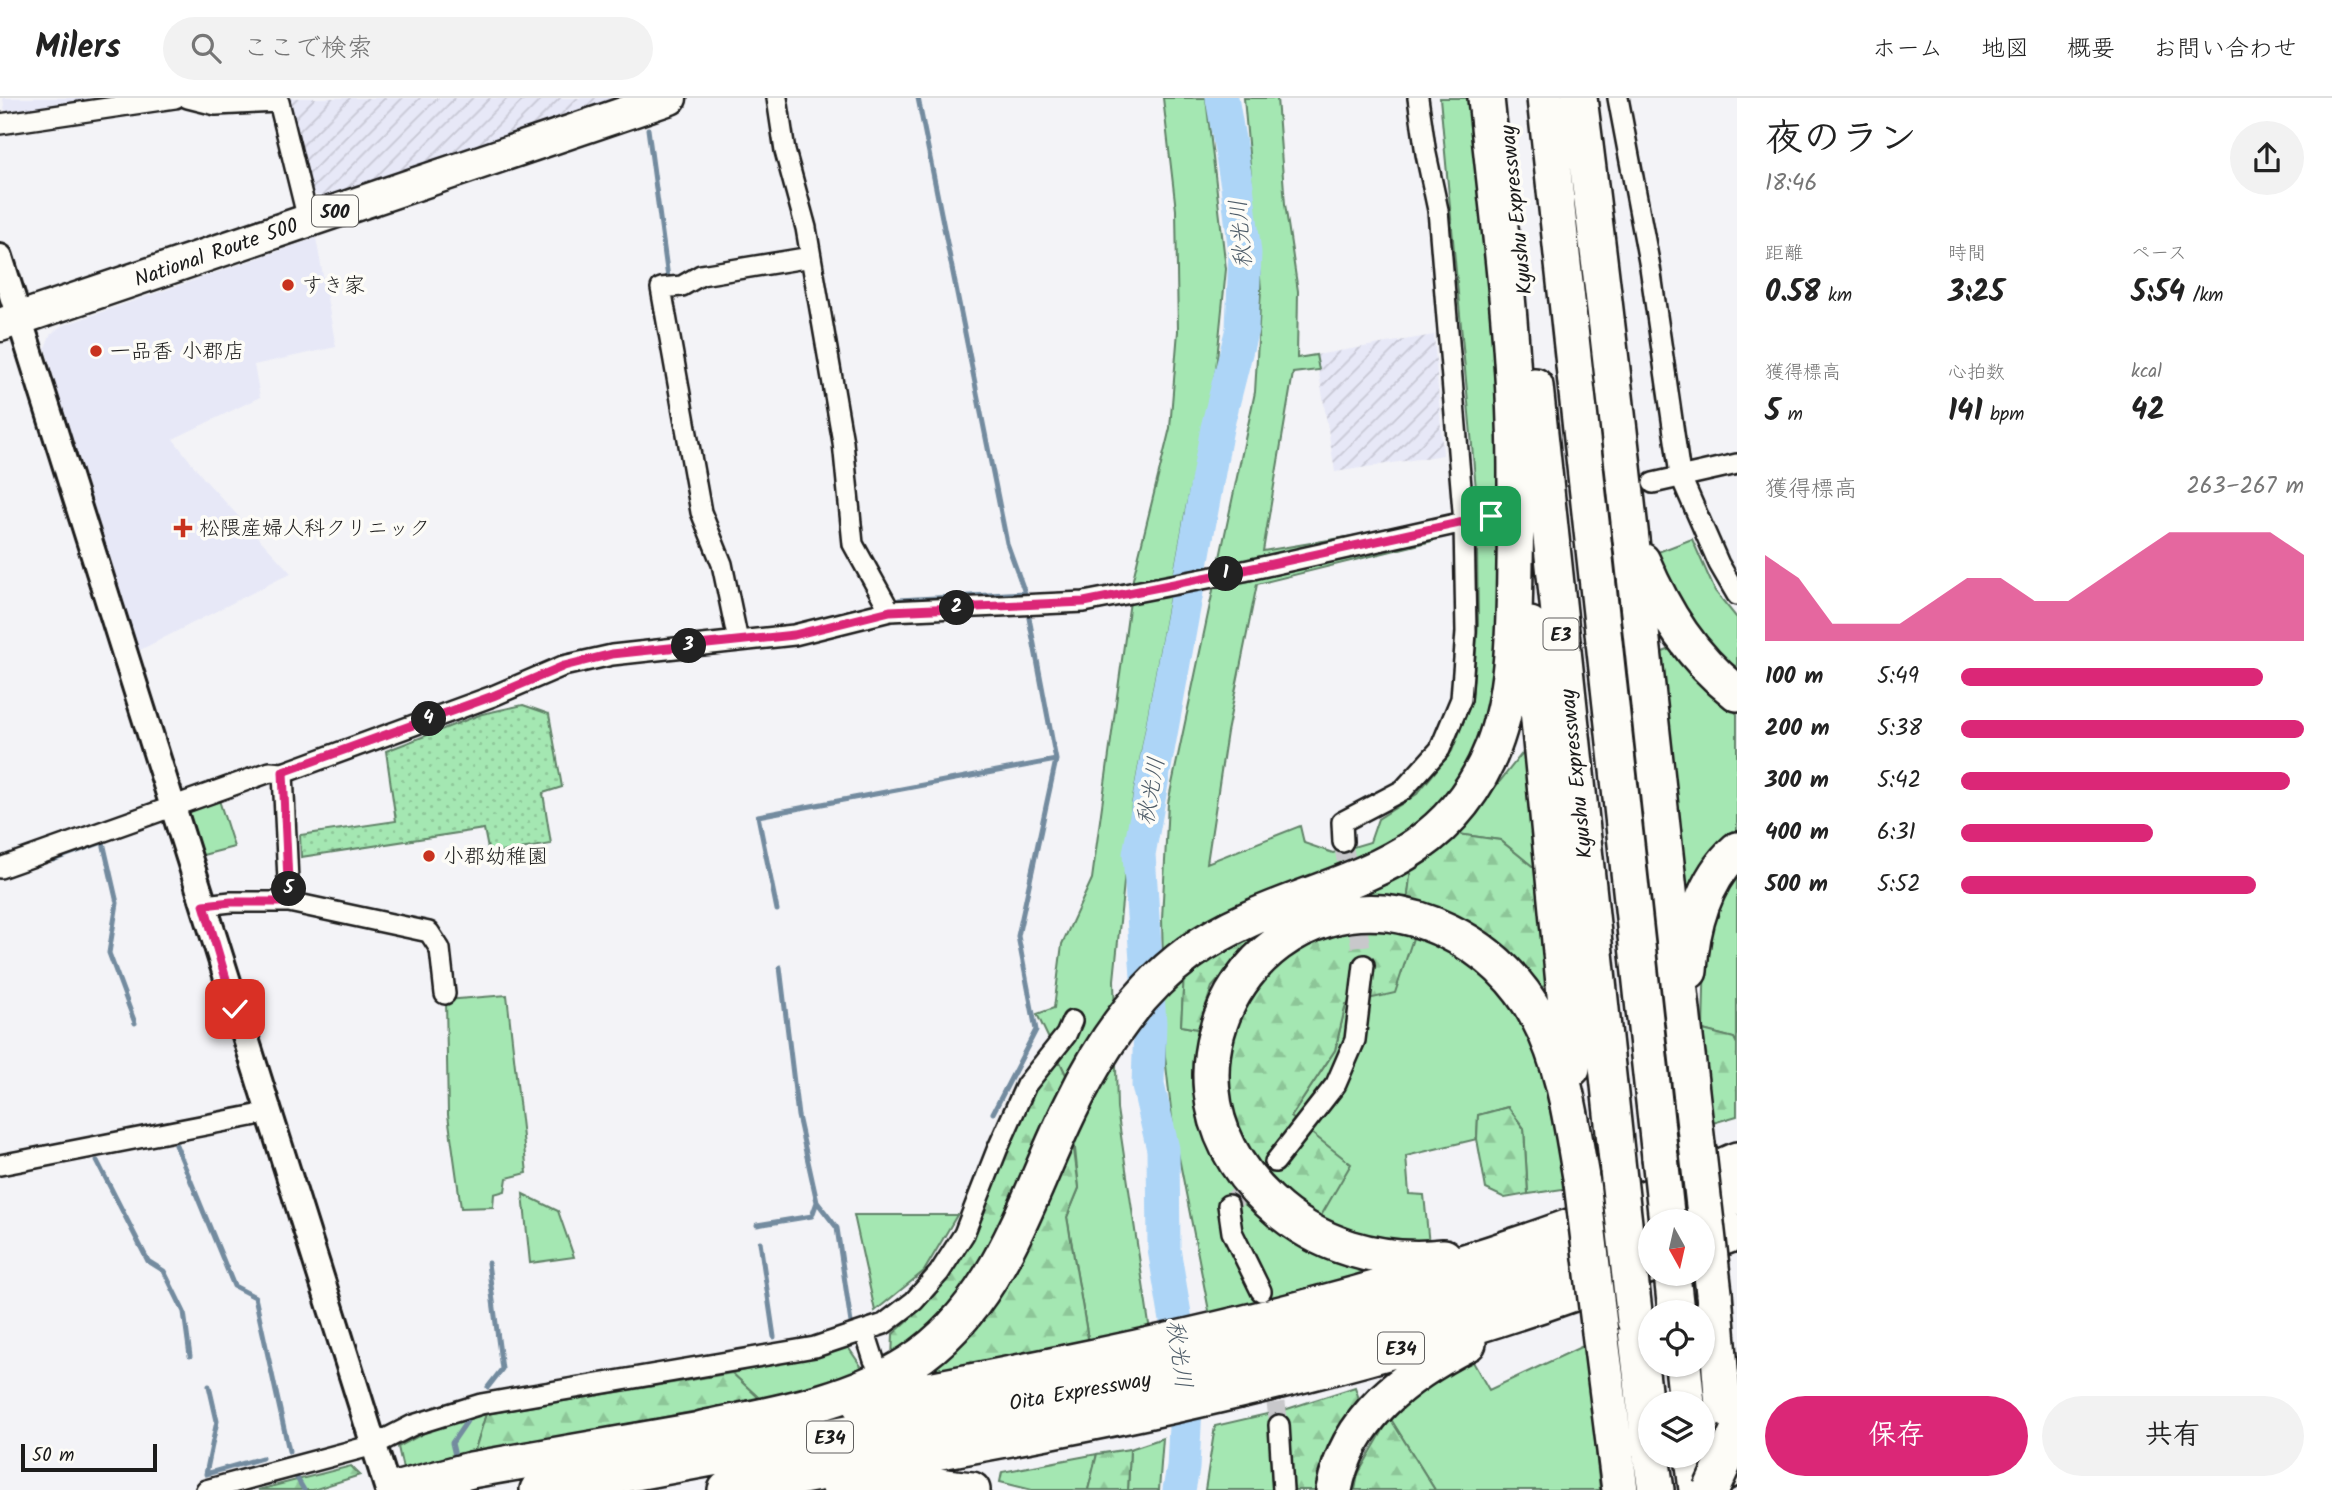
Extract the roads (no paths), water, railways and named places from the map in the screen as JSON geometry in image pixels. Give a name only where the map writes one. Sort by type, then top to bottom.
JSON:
[{"type":"highway","name":"National Route 500","points":[[10,323],[670,98]]},
{"type":"highway","points":[[702,1429],[836,1398],[888,1376],[932,1347],[967,1311],[996,1267],[1024,1212],[1072,1104],[1103,1048],[1136,1002],[1191,952],[1244,922],[1390,863],[1413,849],[1435,832],[1469,793],[1483,771],[1502,718],[1508,683],[1514,621],[1516,485],[1511,357],[1486,98]]},
{"type":"highway","name":"Kyushu Expressway","points":[[1503,98],[1643,1391]]},
{"type":"highway","name":"Kyushu Expressway","points":[[1545,98],[1657,1172],[1664,1209]]},
{"type":"highway","points":[[1579,98],[1602,274],[1639,490],[1697,1144],[1714,1293],[1729,1490]]},
{"type":"highway","points":[[1516,485],[1582,1183],[1620,1490]]},
{"type":"highway","points":[[1639,490],[1633,532],[1655,592],[1688,646],[1737,693]]},
{"type":"highway","points":[[1697,1144],[1689,1018],[1691,947],[1707,891],[1718,872],[1737,850]]},
{"type":"highway","points":[[1582,1183],[1559,1069],[1538,1017],[1507,973],[1464,939],[1411,918],[1385,914],[1346,916],[1311,925],[1294,933],[1249,970],[1224,1009],[1211,1052],[1210,1075],[1214,1107],[1224,1138],[1240,1168],[1262,1195],[1299,1226],[1321,1238],[1370,1254],[1424,1259],[1479,1251],[1530,1235],[1657,1172],[1737,1156]]},
{"type":"highway","points":[[1234,1370],[1399,1284],[1532,1241],[1644,1199],[1737,1156]]},
{"type":"highway","points":[[1532,1241],[1657,1172]]},
{"type":"highway","points":[[1706,1209],[1737,1196]]},
{"type":"highway","points":[[1715,1240],[1737,1232]]},
{"type":"highway","name":"Oita Expressway","points":[[538,1490],[1123,1394],[1234,1370],[1353,1330],[1481,1292],[1638,1236]]},
{"type":"highway","points":[[1715,1256],[1737,1248]]},
{"type":"highway","name":"Oita Expressway","points":[[1234,1370],[1369,1357],[1565,1297],[1638,1270]]},
{"type":"highway","points":[[1234,1370],[1371,1369],[1485,1334],[1638,1282]]},
{"type":"highway","points":[[1714,1293],[1737,1386]]},
{"type":"highway","points":[[1334,1490],[1344,1457],[1356,1434],[1390,1394],[1412,1375],[1485,1334],[1565,1297]]},
{"type":"highway","points":[[1600,1332],[1612,1490]]},
{"type":"highway","points":[[395,1490],[471,1470],[836,1407],[1123,1394]]},
{"type":"highway","name":"Oita Expressway","points":[[726,1490],[951,1448],[1123,1394]]},
{"type":"highway","points":[[1712,1490],[1737,1433]]},
{"type":"highway","points":[[1653,1468],[1656,1490]]},
{"type":"highway","points":[[1694,1468],[1697,1490]]},
{"type":"highway","points":[[815,1490],[846,1486],[928,1485],[972,1490]]},
{"type":"street","points":[[0,124],[174,98]]},
{"type":"street","points":[[188,98],[216,105],[279,102],[308,220]]},
{"type":"street","points":[[777,98],[785,151],[806,228],[843,442],[853,544],[890,611]]},
{"type":"street","points":[[1343,842],[1342,822],[1403,790],[1440,749],[1461,699],[1466,632],[1464,523],[1438,210],[1418,98]]},
{"type":"street","points":[[1618,98],[1650,267],[1680,475],[1719,564],[1737,595]]},
{"type":"street","points":[[0,257],[10,323],[173,806],[387,1490]]},
{"type":"street","points":[[738,641],[722,564],[701,512],[661,288],[682,286],[701,275],[811,257]]},
{"type":"street","points":[[1639,490],[1680,475],[1737,464]]},
{"type":"street","points":[[0,868],[271,772],[283,772],[493,696],[564,666],[612,654],[794,635],[890,611],[1059,604],[1153,589],[1491,516]]},
{"type":"street","points":[[283,772],[289,902]]},
{"type":"street","points":[[204,905],[289,902],[429,932],[440,949],[445,994]]},
{"type":"street","points":[[1275,1162],[1336,1084],[1355,1040],[1364,965]]},
{"type":"street","points":[[206,1490],[374,1445],[414,1425],[481,1404],[815,1347],[884,1324],[914,1301],[939,1273],[964,1234],[1026,1085],[1066,1035],[1072,1021]]},
{"type":"street","points":[[0,1165],[267,1113]]},
{"type":"street","points":[[1228,1205],[1232,1232],[1261,1292]]},
{"type":"street","points":[[865,1332],[874,1360]]},
{"type":"street","points":[[1279,1425],[1283,1490]]},
{"type":"waterway","points":[[899,600],[1025,593],[1007,543],[918,98]]},
{"type":"waterway","name":"秋光川","points":[[1179,1490],[1183,1468],[1187,1385],[1164,1249],[1163,1149],[1148,1085],[1150,1023],[1139,854],[1217,428],[1242,329],[1245,253],[1222,98]]},
{"type":"waterway","points":[[648,129],[668,278]]},
{"type":"waterway","points":[[777,910],[758,816],[1056,760],[1029,618]]},
{"type":"waterway","points":[[993,1113],[1036,1030],[1018,936],[1056,760]]},
{"type":"waterway","points":[[53,860],[103,842],[117,903],[109,953],[135,1023]]},
{"type":"waterway","points":[[780,967],[798,1116],[817,1202],[837,1228],[851,1323]]},
{"type":"waterway","points":[[176,1145],[234,1286],[255,1297],[289,1451]]},
{"type":"waterway","points":[[97,1161],[148,1261],[164,1271],[184,1312],[190,1356]]},
{"type":"waterway","points":[[757,1225],[812,1216],[817,1202]]},
{"type":"waterway","points":[[760,1242],[774,1337]]},
{"type":"waterway","points":[[488,1263],[502,1369],[488,1387]]},
{"type":"waterway","points":[[209,1386],[217,1421],[206,1474],[262,1458]]},
{"type":"waterway","points":[[456,1460],[452,1443],[467,1421]]},
{"type":"waterway","points":[[297,1478],[304,1490]]},
{"type":"tunnel","points":[[1343,842],[1364,965]]},
{"type":"tunnel","points":[[1228,1205],[1261,1175]]},
{"type":"tunnel","points":[[1272,1374],[1279,1425]]},
{"type":"place","name":"すき家","points":[[288,285]]},
{"type":"place","name":"一品香 小郡店","points":[[96,351]]},
{"type":"place","name":"松隈産婦人科クリニック","points":[[183,528]]},
{"type":"place","name":"小郡幼稚園","points":[[429,856]]}]
